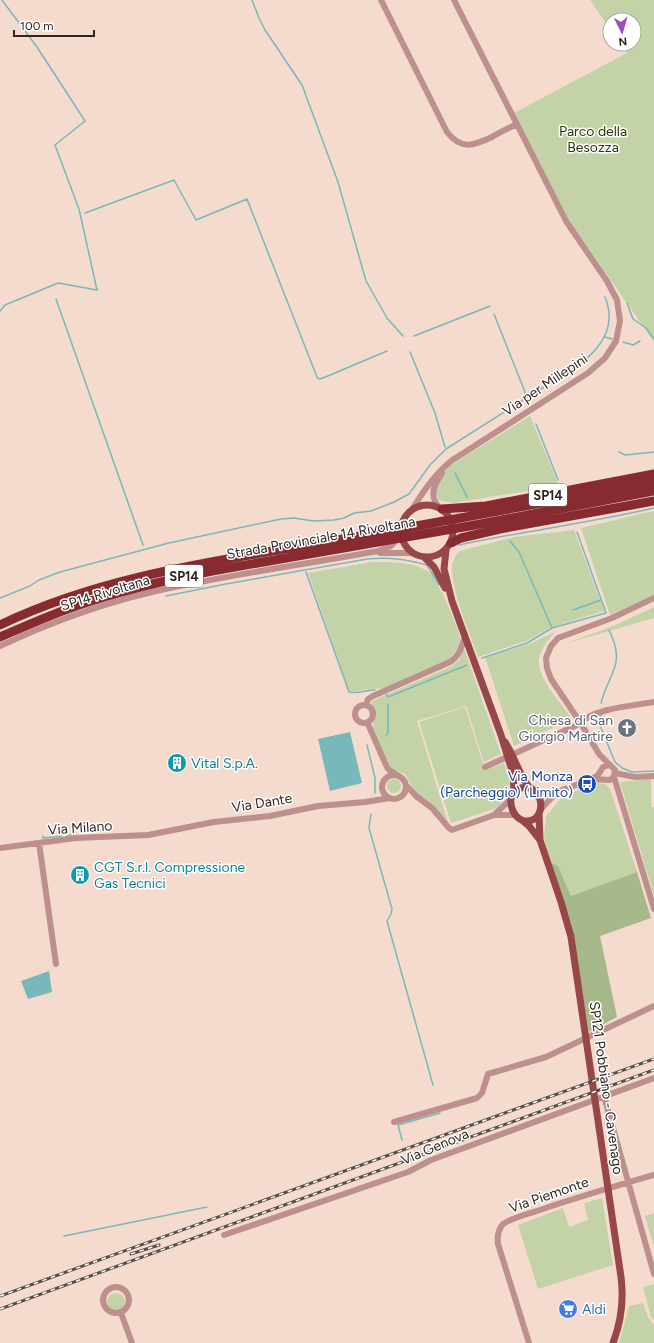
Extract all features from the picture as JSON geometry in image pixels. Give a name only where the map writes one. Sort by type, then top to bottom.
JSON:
[{"type":"highway","name":"SP14","points":[[441,509],[486,506],[654,474]]},
{"type":"highway","name":"Strada Provinciale 14 Rivoltana","points":[[475,521],[654,482]]},
{"type":"highway","name":"Strada Provinciale 14 Rivoltana","points":[[0,625],[51,604],[95,589],[177,568],[375,538],[654,491]]},
{"type":"highway","name":"SP14","points":[[449,546],[461,538],[500,529],[654,501]]},
{"type":"highway","name":"Strada Provinciale 14 Rivoltana","points":[[0,637],[65,610],[144,586],[375,538]]},
{"type":"main road","points":[[411,511],[425,505],[433,506],[441,509],[449,516],[452,522],[454,534],[449,546],[444,569],[452,601]]},
{"type":"main road","name":"SP14 Rivoltana","points":[[401,533],[404,520],[411,511]]},
{"type":"main road","points":[[401,533],[405,545],[413,554]]},
{"type":"main road","points":[[424,557],[435,556],[449,546]]},
{"type":"main road","name":"SP14 Rivoltana","points":[[413,554],[424,557]]},
{"type":"main road","points":[[424,557],[436,569],[452,601],[509,755],[518,772],[529,787],[537,793],[540,801],[540,811],[532,820],[523,821],[515,815],[511,799],[514,792],[514,780],[509,755]]},
{"type":"main road","points":[[514,792],[520,788],[529,787]]},
{"type":"main road","name":"SP121 Pobbiano - Cavenago","points":[[540,811],[540,840]]},
{"type":"main road","name":"SP121 Pobbiano - Cavenago","points":[[523,821],[540,840],[568,925],[610,1201],[622,1292],[620,1314],[613,1343]]},
{"type":"street","points":[[381,0],[447,132],[454,140],[471,145],[517,124]]},
{"type":"street","name":"Via per Millepini","points":[[411,511],[424,489],[446,466],[588,374],[605,358],[616,341],[620,318],[614,295],[566,221],[454,0]]},
{"type":"street","name":"Via per Millepini","points":[[441,509],[434,499],[432,492],[436,482],[446,466]]},
{"type":"street","name":"SP14 Rivoltana","points":[[363,554],[388,548],[397,540],[401,533]]},
{"type":"street","name":"SP14 Rivoltana","points":[[0,646],[71,617],[147,593],[280,566],[363,554],[395,552],[413,554]]},
{"type":"street","points":[[654,598],[606,620],[561,637],[551,646],[546,660],[548,673],[580,722],[599,754],[604,768],[616,786],[654,909]]},
{"type":"street","points":[[366,705],[368,699],[372,696],[457,658],[465,635]]},
{"type":"street","points":[[484,767],[577,725],[600,712],[654,702]]},
{"type":"street","points":[[366,705],[373,713],[372,718],[367,722],[360,721],[356,716],[358,708],[366,705]]},
{"type":"street","points":[[367,722],[388,769],[402,778],[416,796],[432,808],[452,830],[494,815],[515,815]]},
{"type":"street","points":[[386,765],[385,778],[382,784],[382,790],[385,795],[396,799],[403,795],[406,785]]},
{"type":"street","points":[[592,779],[604,768],[613,768],[610,777]]},
{"type":"street","points":[[385,778],[390,775],[397,775]]},
{"type":"street","points":[[537,793],[557,792],[592,779],[654,776]]},
{"type":"street","points":[[366,802],[377,796],[382,790]]},
{"type":"street","points":[[540,811],[557,792]]},
{"type":"street","points":[[403,795],[416,796]]},
{"type":"street","name":"Via Dante","points":[[162,833],[214,822],[270,816],[304,808],[366,802],[390,798]]},
{"type":"street","points":[[494,815],[511,799]]},
{"type":"street","name":"Via Milano","points":[[0,848],[76,838],[126,837],[162,833]]},
{"type":"street","points":[[39,843],[56,964]]},
{"type":"street","points":[[394,1122],[477,1098],[482,1093],[488,1074],[546,1057],[654,1006]]},
{"type":"street","name":"Via Genova","points":[[224,1235],[408,1172],[429,1160],[654,1078]]},
{"type":"street","points":[[604,1096],[654,1274]]},
{"type":"street","name":"Via Piemonte","points":[[529,1343],[498,1244],[497,1236],[500,1228],[510,1220],[654,1175]]},
{"type":"street","points":[[118,1287],[122,1288],[128,1294],[128,1307],[121,1313],[112,1313],[108,1311],[103,1304],[103,1295],[109,1289],[118,1287]]},
{"type":"street","points":[[121,1313],[132,1343]]},
{"type":"green space","name":"Parco della Besozza","points":[[590,0],[654,0],[654,342],[562,210],[512,114],[627,53],[626,52],[642,52],[642,12],[602,12],[602,17]]},
{"type":"green space","points":[[530,416],[559,486],[453,503],[439,500],[435,492],[438,483],[448,467]]},
{"type":"green space","points":[[654,511],[654,595],[610,615],[581,528]]},
{"type":"green space","points":[[574,530],[604,611],[549,628],[526,641],[478,657],[456,594],[452,567],[456,555],[460,551],[514,537]]},
{"type":"green space","points":[[372,562],[409,564],[429,572],[437,583],[447,604],[459,633],[460,642],[456,651],[446,661],[382,689],[349,691],[308,573]]},
{"type":"green space","points":[[654,607],[654,618],[564,644],[611,627]]},
{"type":"green space","points":[[555,632],[542,650],[539,658],[539,665],[541,673],[550,690],[572,719],[514,746],[485,657],[529,644]]},
{"type":"green space","points":[[464,648],[501,754],[484,762],[466,706],[417,721],[448,823],[432,804],[416,793],[405,774],[394,770],[390,766],[373,729],[376,713],[370,704],[372,701],[452,666],[459,660]]},
{"type":"green space","points":[[465,707],[485,770],[504,763],[509,779],[509,786],[507,794],[497,808],[451,823],[419,722]]},
{"type":"green space","points":[[391,779],[397,779],[401,783],[401,789],[397,793],[391,793],[387,789],[387,783]]},
{"type":"green space","points":[[651,779],[651,807],[654,807],[654,896],[620,782]]},
{"type":"green space","points":[[597,783],[605,784],[610,789],[637,872],[571,896],[558,866],[550,862],[544,838],[546,816],[563,796]]},
{"type":"green space","points":[[550,862],[558,866],[571,896],[637,872],[651,918],[600,936],[617,1017],[589,1032],[572,931]]},
{"type":"green space","points":[[602,1198],[613,1265],[538,1289],[518,1225],[563,1208],[569,1227],[588,1220],[584,1203]]},
{"type":"green space","points":[[654,1213],[654,1244],[653,1244],[645,1216]]},
{"type":"green space","points":[[654,1284],[654,1320],[651,1317],[643,1287]]},
{"type":"green space","points":[[116,1293],[122,1296],[125,1302],[122,1308],[116,1311],[110,1308],[107,1302],[110,1296]]},
{"type":"green space","points":[[643,1303],[648,1317],[654,1325],[654,1343],[619,1343],[629,1306]]},
{"type":"water","points":[[350,732],[362,783],[330,791],[318,739]]},
{"type":"water","points":[[49,971],[52,992],[28,999],[21,981]]},
{"type":"waterway","points":[[0,311],[5,305],[58,283],[97,290],[79,209],[55,145],[85,121],[37,47],[2,0]]},
{"type":"waterway","points":[[252,0],[265,30],[302,85],[338,182],[366,281],[387,318],[403,336]]},
{"type":"waterway","points":[[85,213],[174,180],[196,220],[247,199],[317,377],[319,379],[323,378],[387,351]]},
{"type":"waterway","points":[[536,392],[578,366],[601,343],[607,330],[609,314],[605,297]]},
{"type":"waterway","points":[[56,299],[143,545]]},
{"type":"waterway","points":[[627,303],[633,319],[646,328],[654,339]]},
{"type":"waterway","points":[[414,336],[490,306]]},
{"type":"waterway","points":[[494,314],[525,392],[525,398]]},
{"type":"waterway","points":[[605,337],[612,339]]},
{"type":"waterway","points":[[623,342],[633,345],[640,341]]},
{"type":"waterway","points":[[410,352],[435,413],[445,447]]},
{"type":"waterway","points":[[0,598],[60,572],[169,543],[281,519],[294,518],[313,521],[334,520],[344,518],[354,513],[371,511],[409,494],[430,465],[446,449],[531,395]]},
{"type":"waterway","points":[[536,424],[558,480]]},
{"type":"waterway","points":[[619,452],[625,455],[654,452]]},
{"type":"waterway","points":[[455,473],[467,497]]},
{"type":"waterway","points":[[459,545],[654,508]]},
{"type":"waterway","points":[[482,658],[527,643],[552,628],[606,613],[577,532]]},
{"type":"waterway","points":[[510,541],[519,552],[552,628]]},
{"type":"waterway","points":[[166,596],[375,558],[412,561],[427,565],[439,585]]},
{"type":"waterway","points":[[306,572],[349,692],[355,693],[375,690]]},
{"type":"waterway","points":[[573,610],[601,600]]},
{"type":"waterway","points":[[601,703],[615,667],[616,660],[614,642],[609,630]]},
{"type":"waterway","points":[[386,694],[388,697],[467,665]]},
{"type":"waterway","points":[[386,736],[388,733],[388,704]]},
{"type":"waterway","points":[[601,715],[601,728],[615,762],[622,768],[632,772],[654,771]]},
{"type":"waterway","points":[[367,745],[375,778],[375,793]]},
{"type":"waterway","points":[[371,814],[369,828],[392,909],[387,921],[433,1085]]},
{"type":"waterway","points":[[43,836],[43,838],[61,836]]},
{"type":"waterway","points":[[402,1140],[398,1125],[440,1113]]},
{"type":"waterway","points":[[64,1236],[207,1207]]},
{"type":"railway","points":[[0,1296],[654,1059]]},
{"type":"railway","points":[[0,1309],[654,1070]]},
{"type":"railway","points":[[131,1254],[159,1245]]},
{"type":"place","name":"Chiesa di San Giorgio Martire","points":[[627,728]]},
{"type":"place","name":"Vital S.p.A.","points":[[177,763]]},
{"type":"place","name":"Via Monza (Parcheggio) (Limito)","points":[[587,784]]},
{"type":"place","name":"CGT S.r.l. Compressione Gas Tecnici","points":[[80,875]]},
{"type":"place","name":"Aldi","points":[[568,1309]]}]
